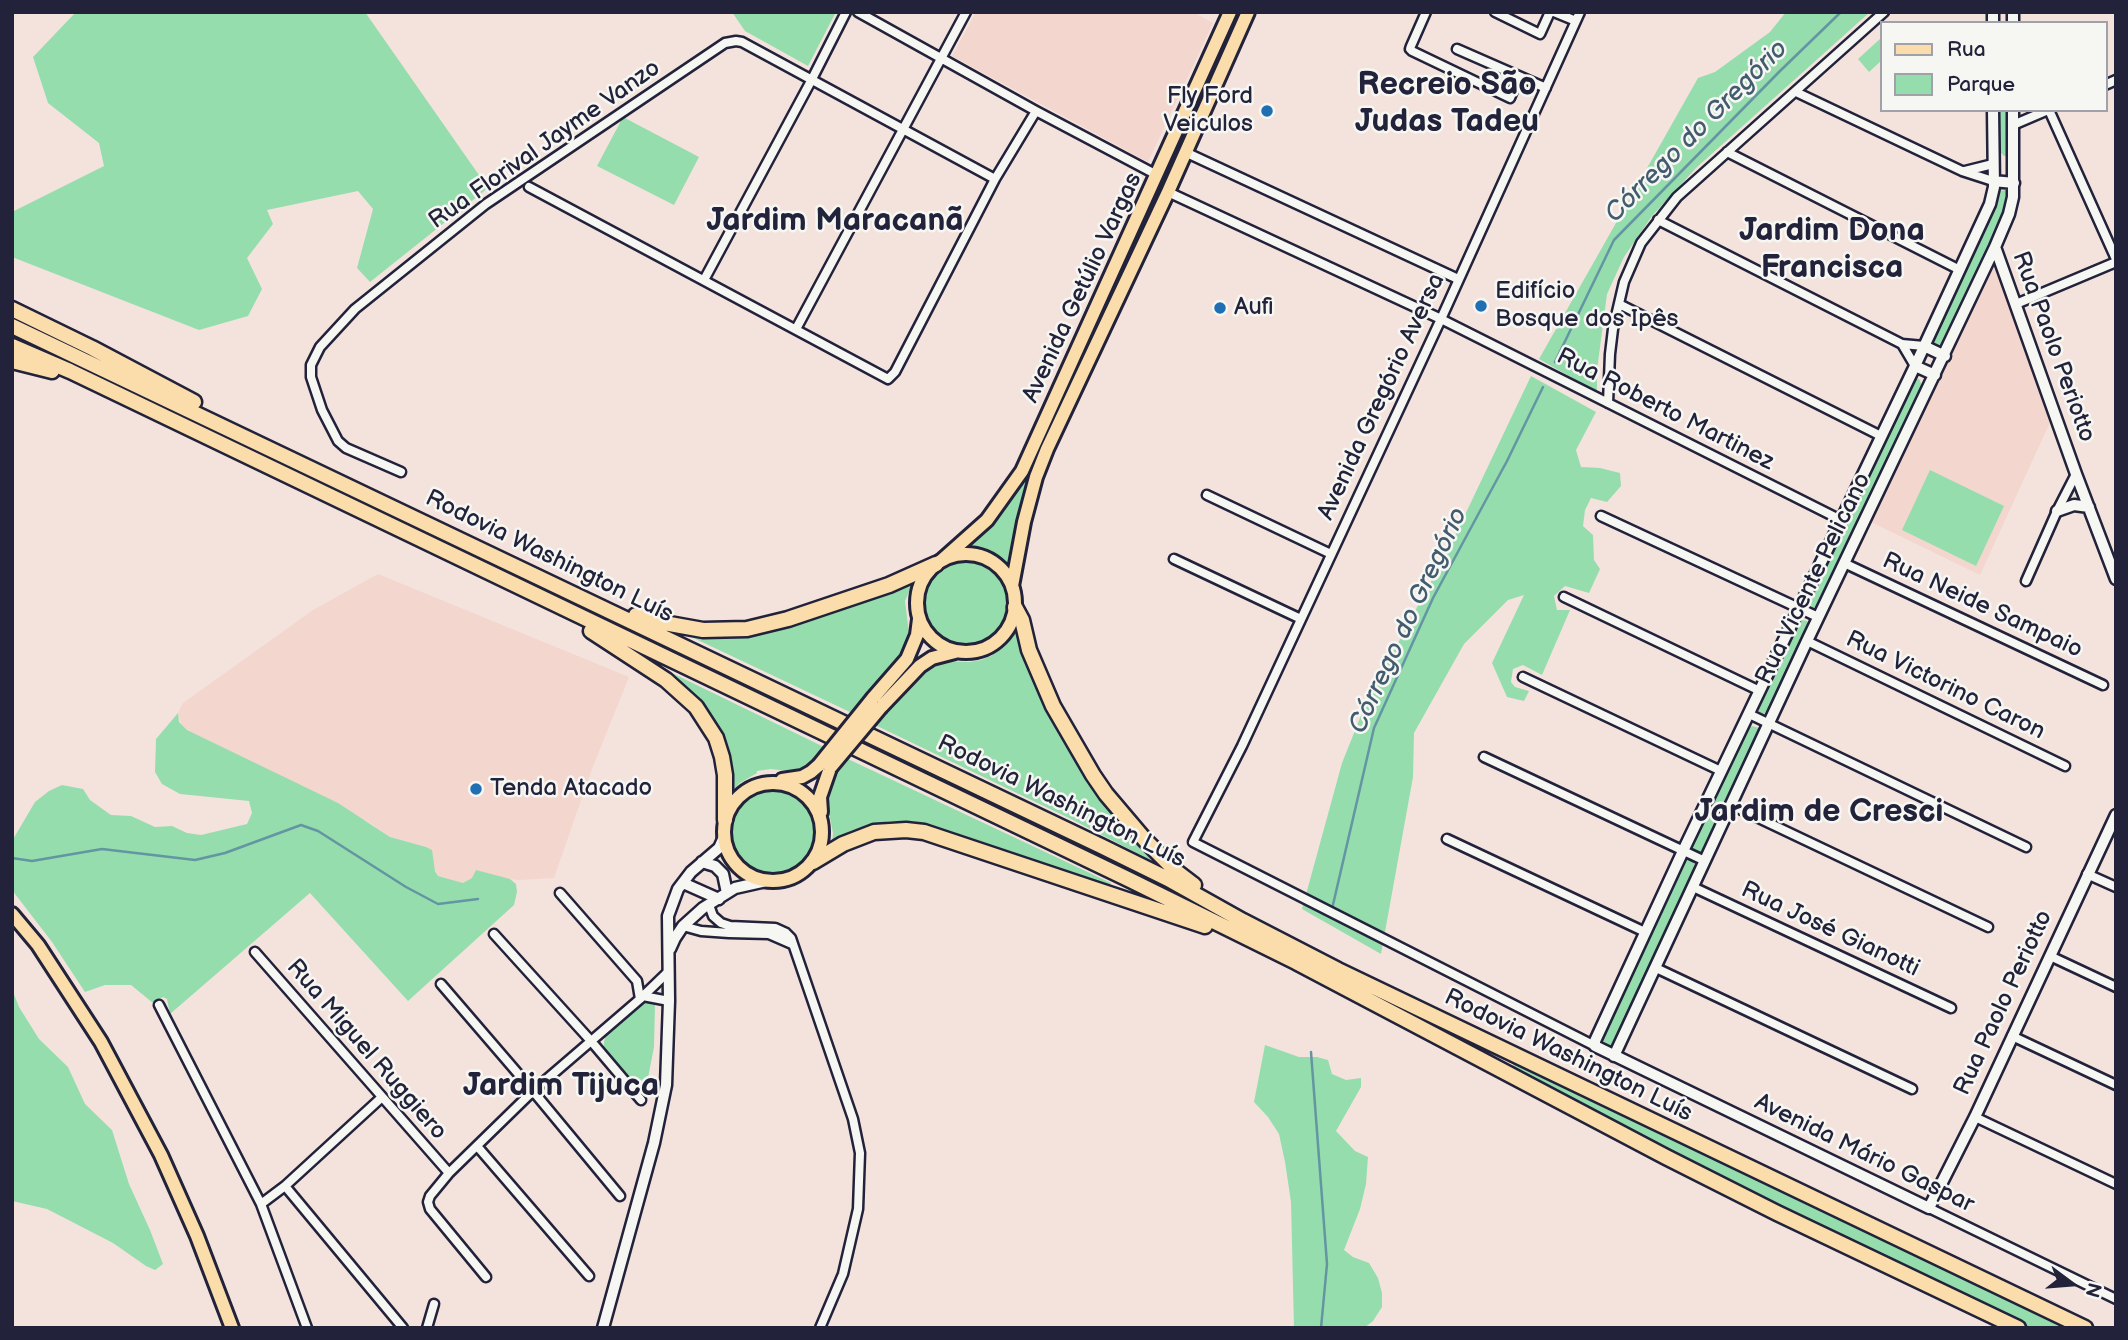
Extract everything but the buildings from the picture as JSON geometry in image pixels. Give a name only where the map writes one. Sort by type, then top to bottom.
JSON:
[{"type":"highway","points":[[12,309],[92,348],[320,472]]},
{"type":"highway","name":"Rodovia Washington Luís","points":[[12,326],[1168,879],[1338,970],[2085,1328]]},
{"type":"highway","name":"Rodovia Washington Luís","points":[[12,346],[1130,880],[1296,962],[1679,1164],[2018,1328]]},
{"type":"highway","points":[[12,361],[56,373],[137,404]]},
{"type":"highway","points":[[535,576],[653,621],[725,631],[788,619],[889,585],[939,562]]},
{"type":"highway","points":[[537,597],[666,680],[695,707],[716,738],[722,757],[725,775],[725,820]]},
{"type":"highway","points":[[1015,607],[1029,650],[1053,706],[1077,751],[1106,794],[1145,840],[1177,872],[1243,921]]},
{"type":"highway","points":[[813,862],[843,844],[874,832],[924,832],[1201,925],[1296,962]]},
{"type":"main road","name":"Avenida Getúlio Vargas","points":[[939,562],[987,520],[1022,471],[1230,12]]},
{"type":"main road","name":"Avenida Getúlio Vargas","points":[[1012,586],[1024,522],[1047,449],[1168,192],[1248,12]]},
{"type":"main road","points":[[824,766],[820,797],[822,841],[813,862],[803,872],[779,881],[765,881],[750,876],[737,866],[728,853],[724,837],[725,820],[737,798],[758,785],[802,777],[824,766],[877,702],[907,659],[917,635],[919,589],[926,575],[939,562],[958,555],[975,555],[991,561],[1004,572],[1012,586],[1015,607],[1011,624],[1001,638],[988,648],[972,653],[955,652],[932,658],[877,702]]},
{"type":"main road","points":[[919,619],[927,634],[940,645],[955,652]]},
{"type":"main road","points":[[770,782],[787,784],[803,791],[814,803],[821,819]]},
{"type":"main road","points":[[12,914],[38,946],[102,1042],[161,1155],[197,1237],[232,1328]]},
{"type":"street","points":[[704,280],[846,12]]},
{"type":"street","points":[[858,12],[1157,175]]},
{"type":"street","points":[[796,329],[966,12]]},
{"type":"street","points":[[1426,12],[1410,46],[1412,51],[1510,98],[1520,77]]},
{"type":"street","points":[[1495,12],[1540,34],[1552,12],[1576,21]]},
{"type":"street","name":"Avenida Gregório Aversa","points":[[1580,12],[1441,319],[1217,797],[1193,842],[1595,1046]]},
{"type":"street","points":[[1608,403],[1610,354],[1624,282],[1642,243],[1658,220],[1677,197],[1884,12]]},
{"type":"street","name":"Rua Florival Jayme Vanzo","points":[[401,472],[346,448],[338,441],[322,410],[311,377],[310,365],[320,347],[355,309],[486,204],[725,43],[742,42],[811,81]]},
{"type":"street","points":[[1457,48],[1546,88]]},
{"type":"street","points":[[811,81],[995,179]]},
{"type":"street","points":[[1796,92],[1962,172],[2014,184]]},
{"type":"street","points":[[528,187],[888,379],[895,372],[995,179],[1036,111]]},
{"type":"street","name":"Rua Vicente Pelicano","points":[[1595,1046],[1645,932],[1990,204],[1993,181],[1993,112]]},
{"type":"street","name":"Rua Vicente Pelicano","points":[[1614,1056],[1807,640],[1996,247],[2009,214],[2014,184],[2013,112]]},
{"type":"street","points":[[2013,124],[2044,112]]},
{"type":"street","points":[[2016,304],[2116,261],[2050,112]]},
{"type":"street","points":[[1185,152],[1458,279]]},
{"type":"street","points":[[1727,152],[1960,270]]},
{"type":"street","points":[[1962,172],[1993,164],[2014,164]]},
{"type":"street","name":"Rua Roberto Martinez","points":[[1168,192],[1441,319],[1841,520]]},
{"type":"street","points":[[1658,220],[1902,344],[1924,346],[1945,356]]},
{"type":"street","name":"Rua Paolo Periotto","points":[[1996,247],[2116,579]]},
{"type":"street","points":[[1619,304],[1881,436]]},
{"type":"street","points":[[1902,344],[1915,366],[1936,375]]},
{"type":"street","points":[[2026,581],[2076,474]]},
{"type":"street","points":[[1208,495],[1331,554]]},
{"type":"street","points":[[2057,511],[2074,505],[2089,507]]},
{"type":"street","points":[[1601,516],[1818,617]]},
{"type":"street","points":[[1174,559],[1301,619]]},
{"type":"street","name":"Rua Neide Sampaio","points":[[1844,563],[2103,685]]},
{"type":"street","points":[[1564,597],[1760,691]]},
{"type":"street","name":"Rua Victorino Caron","points":[[1807,640],[2065,766]]},
{"type":"street","points":[[1523,677],[1721,771]]},
{"type":"street","points":[[1749,714],[2026,847]]},
{"type":"street","points":[[1484,757],[1705,861]]},
{"type":"street","points":[[1731,805],[1988,927]]},
{"type":"street","name":"Rua Paolo Periotto","points":[[1929,1208],[1975,1117],[2116,816]]},
{"type":"street","points":[[603,1328],[662,1111],[666,1085],[669,1001],[668,916],[678,889],[691,872],[719,848],[724,837]]},
{"type":"street","points":[[1447,839],[1645,932]]},
{"type":"street","points":[[702,862],[715,866],[723,874],[723,896]]},
{"type":"street","points":[[2087,874],[2116,887]]},
{"type":"street","points":[[669,953],[674,938],[689,919],[735,888],[765,881]]},
{"type":"street","points":[[683,883],[723,896]]},
{"type":"street","name":"Rua José Gianotti","points":[[1693,887],[1951,1008]]},
{"type":"street","points":[[560,893],[638,981],[641,997]]},
{"type":"street","points":[[671,904],[683,926],[701,931],[769,934],[792,944]]},
{"type":"street","points":[[709,905],[713,916],[721,923],[730,926],[775,928],[789,935],[853,1119],[860,1153],[858,1209],[843,1274],[820,1328]]},
{"type":"street","points":[[494,934],[641,1100]]},
{"type":"street","name":"Rua Miguel Ruggiero","points":[[255,952],[449,1173]]},
{"type":"street","points":[[2050,956],[2116,987]]},
{"type":"street","points":[[1656,968],[1912,1089]]},
{"type":"street","points":[[486,1277],[430,1209],[430,1196],[449,1173],[533,1091],[668,972]]},
{"type":"street","points":[[441,985],[620,1196]]},
{"type":"street","points":[[641,997],[669,1001]]},
{"type":"street","points":[[159,1005],[261,1204],[307,1328]]},
{"type":"street","points":[[2012,1036],[2116,1085]]},
{"type":"street","name":"Avenida Mário Gaspar","points":[[1595,1046],[2116,1298]]},
{"type":"street","points":[[261,1204],[285,1186],[381,1098]]},
{"type":"street","points":[[1975,1117],[2116,1184]]},
{"type":"street","points":[[477,1146],[589,1276]]},
{"type":"street","points":[[285,1186],[404,1328]]},
{"type":"street","points":[[427,1328],[434,1304]]},
{"type":"shaded area","points":[[976,12],[1193,12],[1213,23],[1148,162],[952,56]]},
{"type":"shaded area","points":[[1995,266],[1998,268],[2052,418],[1980,575],[1871,522],[1988,272]]},
{"type":"shaded area","name":"Tenda Atacado","points":[[378,574],[629,677],[592,769],[554,878],[519,880],[501,878],[476,870],[472,878],[463,883],[438,876],[426,847],[390,837],[370,823],[187,730],[181,724],[178,713],[183,703],[313,610]]},
{"type":"green space","points":[[76,12],[365,12],[488,188],[370,282],[357,268],[373,209],[358,191],[267,210],[273,224],[247,258],[262,289],[248,316],[199,330],[12,257],[12,212],[104,166],[99,143],[48,103],[33,57]]},
{"type":"green space","points":[[732,12],[836,12],[808,66],[745,31]]},
{"type":"green space","points":[[1235,12],[1242,12],[1037,467],[1012,570],[993,556],[965,550],[995,520],[1025,475]]},
{"type":"green space","points":[[1786,12],[1870,12],[1696,168],[1652,216],[1624,257],[1607,294],[1597,370],[1597,392],[1539,359],[1698,78],[1715,72],[1770,32]]},
{"type":"green space","points":[[1880,39],[1880,62],[1869,72],[1858,59]]},
{"type":"green space","points":[[1999,112],[2009,112],[2009,152],[2004,156],[1999,151]]},
{"type":"green space","points":[[623,117],[699,157],[674,205],[597,166]]},
{"type":"green space","points":[[2007,191],[2008,197],[2005,212],[1939,348],[1931,345],[1931,339],[1995,210],[1997,192]]},
{"type":"green space","points":[[1531,376],[1596,412],[1576,450],[1581,467],[1620,473],[1621,486],[1607,502],[1591,498],[1585,510],[1583,526],[1593,535],[1594,560],[1600,569],[1589,593],[1565,586],[1554,596],[1557,610],[1570,610],[1542,675],[1523,665],[1513,669],[1511,682],[1515,687],[1529,691],[1524,701],[1507,697],[1492,663],[1524,595],[1508,600],[1464,644],[1414,733],[1413,777],[1381,954],[1302,909],[1342,763],[1366,703],[1453,540]]},
{"type":"green space","points":[[1913,379],[1919,379],[1922,385],[1821,604],[1817,608],[1812,607],[1810,602]]},
{"type":"green space","points":[[1930,470],[2004,506],[1976,566],[1902,530]]},
{"type":"green space","points":[[966,560],[983,563],[997,572],[1006,586],[1009,603],[1006,620],[997,634],[983,643],[966,646],[949,643],[935,634],[926,620],[923,603],[926,586],[935,572],[949,563]]},
{"type":"green space","points":[[915,578],[905,601],[909,633],[904,650],[852,713],[683,633],[714,634]]},
{"type":"green space","points":[[1799,621],[1807,621],[1810,628],[1770,710],[1764,714],[1759,712],[1758,705]]},
{"type":"green space","points":[[1018,626],[1037,682],[1160,863],[875,725],[917,677],[927,670],[947,661],[969,662],[991,656],[1007,642]]},
{"type":"green space","points":[[672,673],[824,747],[806,767],[787,771],[757,771],[730,793],[727,762],[672,677]]},
{"type":"green space","points":[[178,713],[179,722],[187,730],[338,803],[390,837],[432,850],[438,876],[463,883],[472,878],[476,870],[510,879],[516,884],[514,905],[408,1001],[310,893],[170,1014],[167,999],[163,997],[153,1003],[131,985],[105,985],[85,992],[52,942],[12,890],[12,841],[35,802],[62,785],[83,789],[90,800],[111,815],[131,816],[155,827],[172,826],[187,833],[201,835],[247,824],[252,813],[249,801],[180,794],[162,784],[155,772],[156,739]]},
{"type":"green space","points":[[1752,726],[1759,728],[1760,735],[1705,852],[1699,855],[1690,848]]},
{"type":"green space","points":[[848,759],[1111,883],[1110,885],[932,825],[912,821],[869,825],[850,831],[832,842],[827,793],[831,781]]},
{"type":"green space","points":[[775,789],[791,793],[805,802],[814,816],[818,832],[814,848],[805,862],[791,871],[775,875],[759,871],[745,862],[736,848],[732,832],[736,816],[745,802],[759,793]]},
{"type":"green space","points":[[1685,858],[1693,861],[1696,868],[1614,1044],[1606,1047],[1601,1042]]},
{"type":"green space","points":[[12,989],[19,1007],[39,1039],[68,1067],[85,1104],[112,1130],[129,1184],[163,1264],[155,1270],[113,1243],[47,1209],[12,1201]]},
{"type":"green space","points":[[646,1001],[652,1001],[655,1005],[654,1047],[646,1088],[642,1083],[630,1079],[604,1049],[604,1042],[606,1035]]},
{"type":"green space","points":[[1265,1045],[1299,1057],[1328,1060],[1332,1074],[1346,1080],[1361,1078],[1361,1087],[1336,1131],[1355,1151],[1368,1157],[1366,1184],[1360,1209],[1344,1250],[1369,1263],[1378,1278],[1382,1293],[1382,1307],[1373,1321],[1364,1328],[1294,1328],[1291,1202],[1285,1162],[1279,1134],[1254,1102]]},
{"type":"green space","points":[[1515,1061],[2072,1328],[2031,1328],[1718,1178],[1511,1070]]},
{"type":"waterway","name":"Córrego do Gregório","points":[[1555,362],[1614,240],[1841,12]]},
{"type":"waterway","name":"Córrego do Gregório","points":[[1332,909],[1374,728],[1433,598],[1507,461],[1543,387]]},
{"type":"waterway","points":[[12,858],[32,861],[102,849],[195,860],[225,853],[301,825],[318,831],[406,887],[438,904],[478,899]]},
{"type":"waterway","name":"Córrego do Gregório","points":[[1311,1052],[1327,1264],[1321,1328]]},
{"type":"place","name":"Fly Ford Veiculos","points":[[1267,111]]},
{"type":"place","name":"Edifício Bosque dos Ipês","points":[[1481,306]]},
{"type":"place","name":"Aufi","points":[[1220,308]]},
{"type":"place","name":"Tenda Atacado","points":[[476,789]]},
{"type":"district","name":"Recreio São Judas Tadeu","points":[[1447,104]]},
{"type":"district","name":"Jardim Maracanã","points":[[835,222]]},
{"type":"district","name":"Jardim Dona Francisca","points":[[1832,250]]},
{"type":"district","name":"Jardim de Cresci","points":[[1819,813]]},
{"type":"district","name":"Jardim Tijuca","points":[[561,1087]]}]
